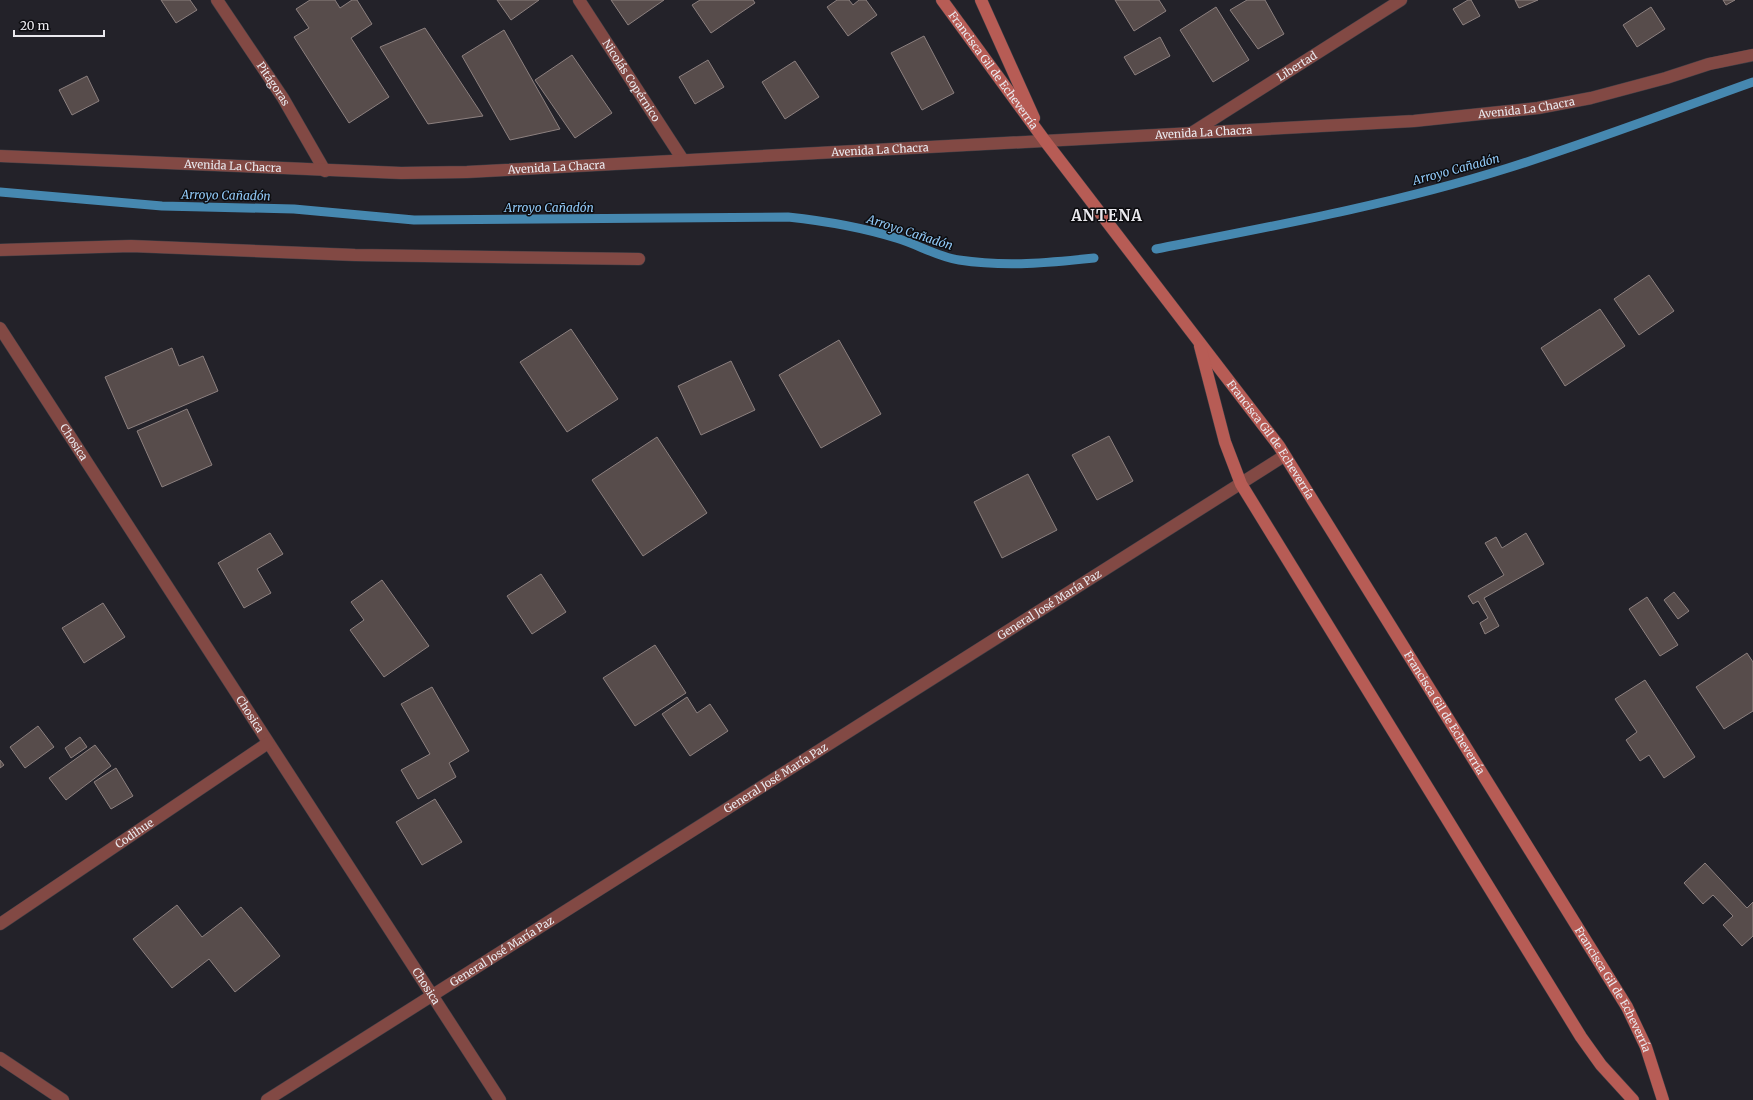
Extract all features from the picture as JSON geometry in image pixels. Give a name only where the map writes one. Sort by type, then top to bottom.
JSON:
[{"type":"street","name":"Pitágoras","points":[[217,0],[283,98],[325,171]]},
{"type":"street","name":"Nicolás Copérnico","points":[[580,0],[683,160]]},
{"type":"street","name":"Francisca Gil de Echeverría","points":[[942,0],[1045,141],[1263,424],[1284,456],[1627,1007],[1646,1047],[1663,1100]]},
{"type":"street","name":"Francisca Gil de Echeverría","points":[[981,0],[1045,141]]},
{"type":"street","name":"Libertad","points":[[1192,133],[1401,0]]},
{"type":"street","name":"Avenida La Chacra","points":[[0,156],[325,171],[400,173],[467,172],[1414,121],[1538,108],[1591,98],[1666,78],[1709,64],[1753,55]]},
{"type":"street","points":[[0,250],[131,246],[354,255],[639,259]]},
{"type":"street","name":"Chosica","points":[[0,328],[500,1100]]},
{"type":"street","name":"Francisca Gil de Echeverría","points":[[1199,341],[1223,435],[1235,472],[1241,484],[1581,1037],[1601,1065],[1633,1100]]},
{"type":"street","name":"General José María Paz","points":[[267,1100],[1284,456]]},
{"type":"street","name":"Codihue","points":[[0,924],[268,743]]},
{"type":"street","points":[[0,1058],[62,1100]]},
{"type":"building","points":[[161,0],[190,0],[197,10],[176,23]]},
{"type":"building","points":[[310,0],[335,0],[340,8],[352,0],[357,0],[372,24],[351,38],[389,97],[349,123],[294,37],[309,28],[296,9]]},
{"type":"building","points":[[497,0],[539,0],[511,20]]},
{"type":"building","points":[[611,0],[664,0],[628,25]]},
{"type":"building","points":[[700,0],[753,0],[755,3],[711,33],[692,5]]},
{"type":"building","points":[[837,0],[849,0],[853,5],[859,0],[866,0],[877,15],[848,36],[827,7]]},
{"type":"building","points":[[1115,0],[1159,0],[1166,11],[1134,31]]},
{"type":"building","points":[[1247,0],[1265,0],[1284,34],[1258,49],[1230,10]]},
{"type":"building","points":[[1468,0],[1471,0],[1480,16],[1463,25],[1453,9]]},
{"type":"building","points":[[1515,0],[1538,0],[1519,8]]},
{"type":"building","points":[[1723,0],[1735,0],[1726,5]]},
{"type":"building","points":[[1216,7],[1249,60],[1213,82],[1180,30]]},
{"type":"building","points":[[1651,7],[1665,29],[1637,47],[1623,25]]},
{"type":"building","points":[[425,28],[483,116],[428,124],[380,47]]},
{"type":"building","points":[[504,30],[560,129],[510,140],[462,56]]},
{"type":"building","points":[[924,36],[954,93],[922,110],[891,53]]},
{"type":"building","points":[[1160,37],[1170,56],[1135,75],[1124,57]]},
{"type":"building","points":[[572,55],[612,113],[575,138],[535,80]]},
{"type":"building","points":[[708,60],[724,87],[695,104],[679,77]]},
{"type":"building","points":[[795,61],[819,97],[785,119],[762,82]]},
{"type":"building","points":[[87,76],[99,101],[72,115],[59,90]]},
{"type":"building","points":[[1649,275],[1674,311],[1639,335],[1614,299]]},
{"type":"building","points":[[1600,309],[1625,346],[1565,386],[1541,348]]},
{"type":"building","points":[[571,329],[618,399],[567,432],[520,362]]},
{"type":"building","points":[[839,340],[881,414],[821,448],[779,375]]},
{"type":"building","points":[[172,348],[179,366],[203,356],[218,391],[128,429],[105,377]]},
{"type":"building","points":[[731,361],[755,410],[701,435],[678,386]]},
{"type":"building","points":[[187,409],[212,465],[162,487],[137,431]]},
{"type":"building","points":[[1109,436],[1133,481],[1097,500],[1072,455]]},
{"type":"building","points":[[657,437],[707,513],[643,556],[592,480]]},
{"type":"building","points":[[1028,474],[1057,530],[1002,558],[974,502]]},
{"type":"building","points":[[270,533],[283,554],[257,569],[271,593],[244,608],[218,563]]},
{"type":"building","points":[[1526,533],[1544,564],[1484,598],[1499,626],[1485,634],[1480,623],[1488,618],[1478,601],[1473,604],[1468,596],[1504,575],[1485,543],[1496,537],[1502,548]]},
{"type":"building","points":[[541,574],[566,612],[532,634],[507,596]]},
{"type":"building","points":[[382,580],[429,646],[384,677],[350,630],[364,620],[351,602]]},
{"type":"building","points":[[1674,592],[1689,611],[1678,619],[1664,600]]},
{"type":"building","points":[[1647,597],[1678,645],[1660,656],[1629,609]]},
{"type":"building","points":[[103,603],[125,637],[84,663],[62,628]]},
{"type":"building","points":[[655,645],[686,693],[635,726],[603,678]]},
{"type":"building","points":[[1747,653],[1753,662],[1753,711],[1724,729],[1696,687]]},
{"type":"building","points":[[1645,680],[1695,757],[1664,778],[1649,755],[1640,761],[1626,740],[1637,732],[1615,699]]},
{"type":"building","points":[[432,687],[469,751],[449,763],[456,777],[418,799],[401,770],[430,754],[401,704]]},
{"type":"building","points":[[687,697],[697,713],[710,704],[728,731],[690,756],[662,714]]},
{"type":"building","points":[[38,726],[54,747],[25,768],[10,747]]},
{"type":"building","points":[[80,737],[87,747],[71,758],[65,748]]},
{"type":"building","points":[[95,745],[111,766],[66,800],[49,778]]},
{"type":"building","points":[[0,760],[4,765],[0,768]]},
{"type":"building","points":[[116,768],[133,796],[111,809],[94,782]]},
{"type":"building","points":[[435,799],[462,842],[422,865],[396,822]]},
{"type":"building","points":[[1705,863],[1747,908],[1753,902],[1753,936],[1742,946],[1723,925],[1733,916],[1713,895],[1703,904],[1684,883]]},
{"type":"building","points":[[177,905],[202,937],[241,907],[280,956],[235,992],[209,959],[172,988],[133,939]]},
{"type":"waterway","name":"Arroyo Cañadón","points":[[1156,249],[1334,213],[1422,193],[1465,181],[1570,148],[1753,82]]},
{"type":"waterway","name":"Arroyo Cañadón","points":[[0,192],[162,206],[294,209],[414,220],[788,217],[829,223],[883,234],[943,256],[959,260],[1010,264],[1043,263],[1094,258]]},
{"type":"district","name":"ANTENA","points":[[1107,215]]}]
